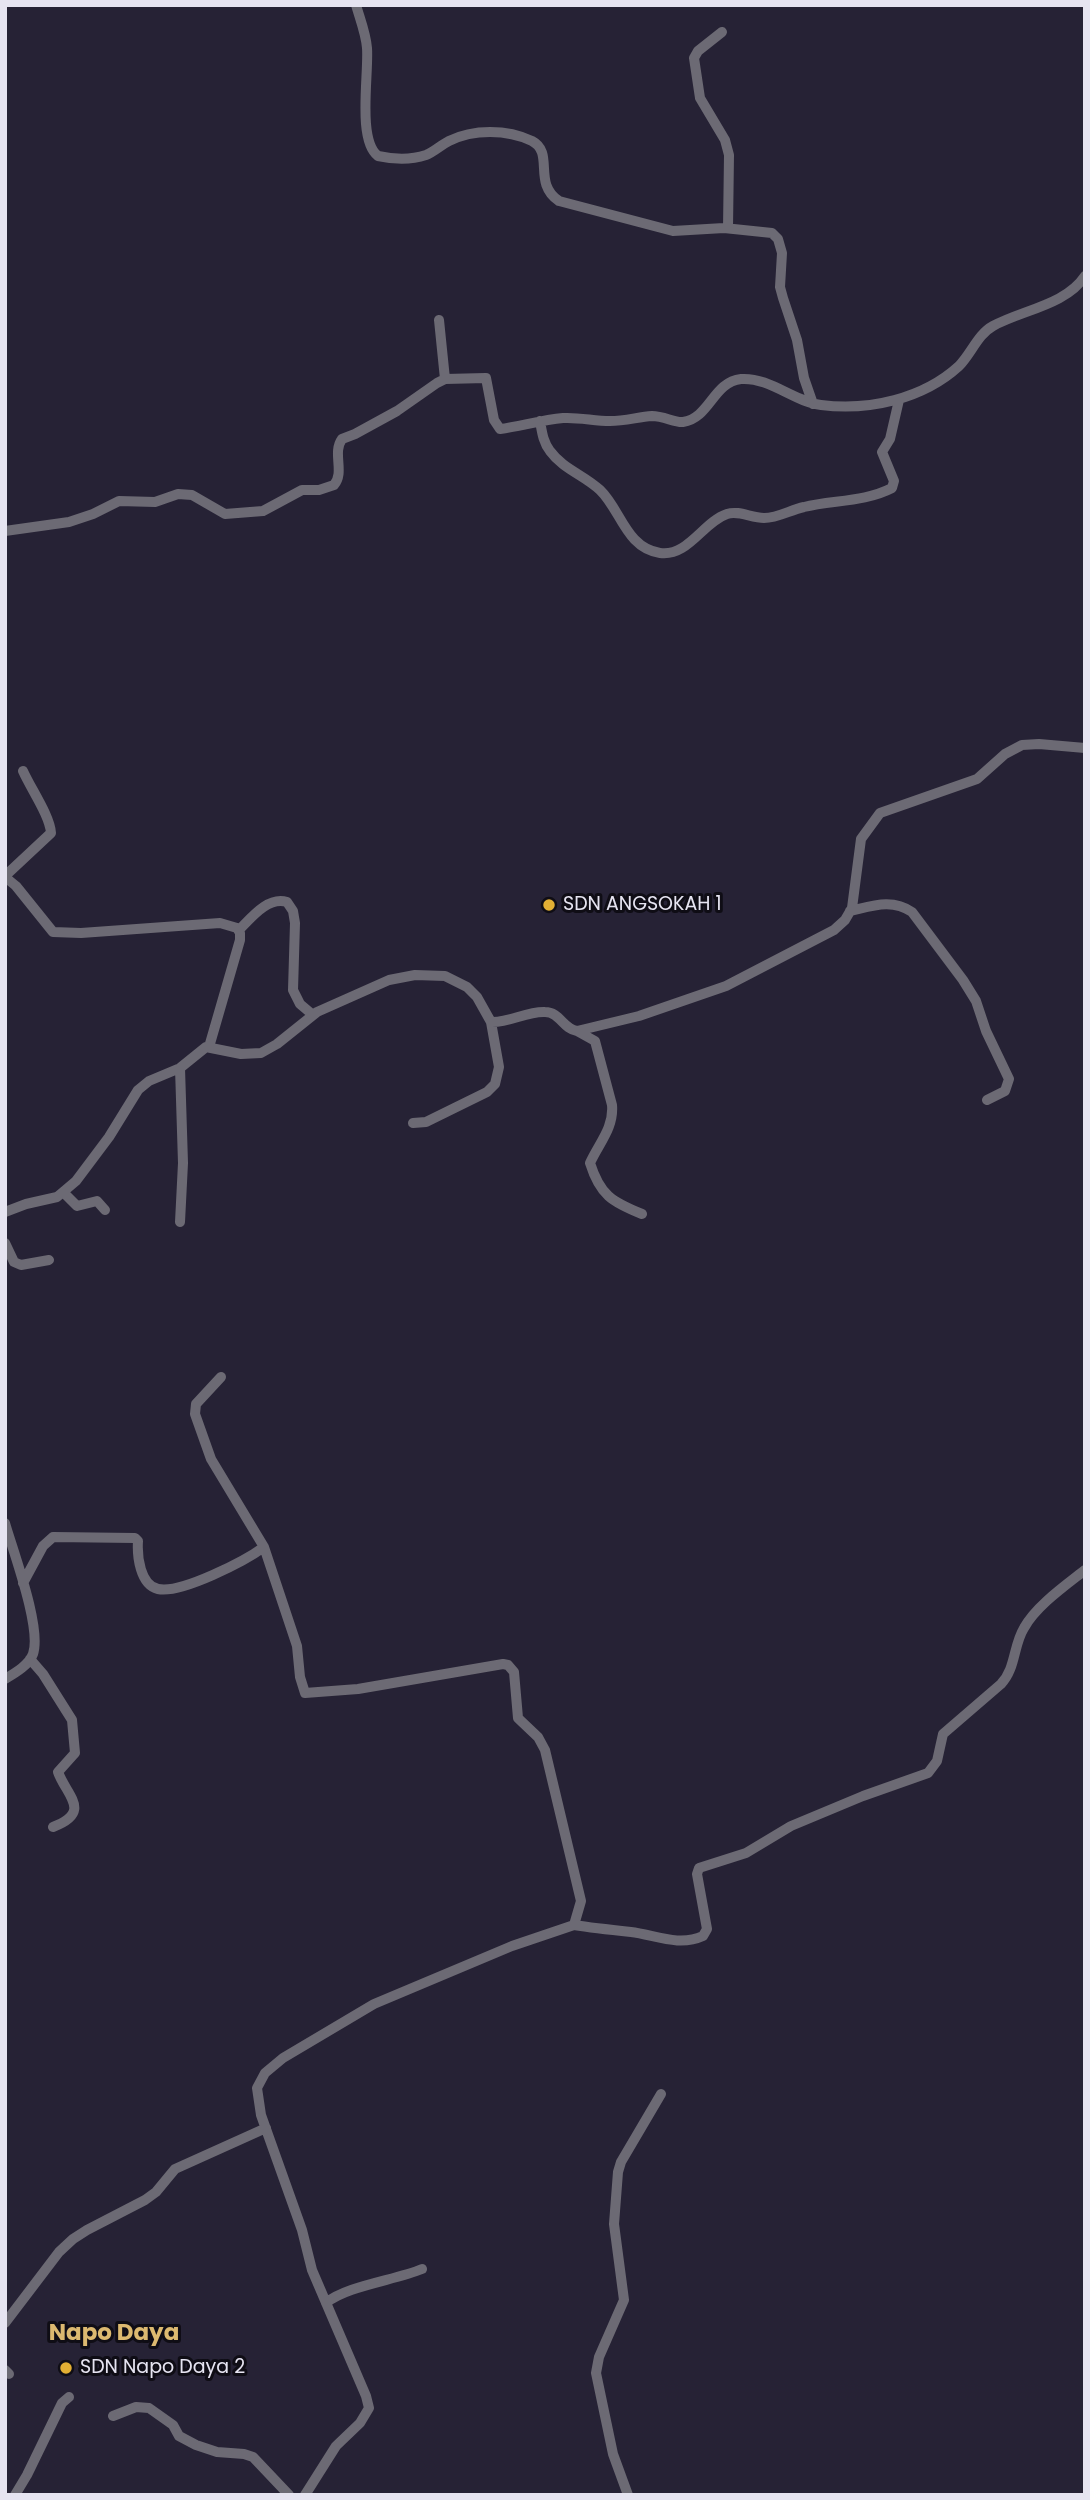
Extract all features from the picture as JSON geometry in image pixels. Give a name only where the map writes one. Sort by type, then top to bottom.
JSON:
[{"type":"street","points":[[356,5],[367,51],[366,121],[369,145],[372,152],[378,156],[401,158],[427,155],[465,134],[484,132],[516,136],[539,146],[544,159],[545,185],[559,201],[673,231],[728,229],[772,233],[778,239],[782,253],[780,287],[813,404]]},
{"type":"street","points":[[722,32],[698,51],[694,58],[700,98],[725,140],[729,155],[728,229]]},
{"type":"street","points":[[5,531],[69,522],[99,512],[120,501],[155,502],[178,494],[192,495],[225,514],[263,511],[302,490],[319,490],[334,485],[338,478],[338,447],[342,439],[355,435],[397,411],[445,379],[486,378],[498,428],[575,418],[622,420],[665,416],[682,422],[701,414],[718,392],[731,382],[741,379],[777,387],[813,404],[844,408],[899,400],[949,374],[966,358],[987,330],[1061,296],[1079,284],[1085,276]]},
{"type":"street","points":[[439,320],[445,379]]},
{"type":"street","points":[[540,421],[542,435],[555,458],[598,488],[629,534],[655,552],[669,554],[687,545],[727,514],[777,517],[806,506],[874,496],[892,488],[894,481],[882,452],[890,439],[899,400]]},
{"type":"street","points":[[491,1022],[545,1012],[555,1015],[568,1030],[577,1031],[639,1016],[726,986],[822,938],[841,924],[850,911],[863,832],[880,813],[977,779],[1005,754],[1022,745],[1034,743],[1085,748]]},
{"type":"street","points":[[23,771],[48,818],[51,833],[5,877],[16,886],[52,932],[81,933],[220,923],[239,930]]},
{"type":"street","points":[[239,930],[271,903],[282,900],[287,902],[293,911],[295,923],[293,990],[300,1004],[313,1015]]},
{"type":"street","points":[[850,911],[888,903],[905,906],[963,980],[976,1001],[986,1031],[1009,1079],[1005,1091],[987,1100]]},
{"type":"street","points":[[209,1047],[236,956],[240,940],[239,930]]},
{"type":"street","points":[[5,1212],[63,1192],[76,1181],[109,1137],[138,1090],[180,1068],[203,1049],[209,1047],[257,1054],[277,1044],[313,1015],[389,980],[415,975],[442,975],[470,990],[491,1022],[499,1068],[495,1084],[486,1092],[426,1122],[413,1123]]},
{"type":"street","points":[[577,1031],[594,1041],[613,1113],[608,1132],[590,1163],[593,1174],[610,1199],[642,1214]]},
{"type":"street","points":[[180,1068],[183,1163],[180,1222]]},
{"type":"street","points":[[63,1192],[76,1206],[97,1201],[105,1210]]},
{"type":"street","points":[[5,1243],[12,1258],[21,1265],[49,1260]]},
{"type":"street","points":[[220,1377],[201,1397],[194,1409],[211,1459],[264,1547],[297,1646],[300,1677],[305,1693],[358,1689],[503,1664],[512,1668],[518,1718],[538,1737],[545,1751],[580,1901],[574,1925]]},
{"type":"street","points":[[5,1523],[34,1629],[34,1648],[30,1660],[5,1679]]},
{"type":"street","points":[[23,1583],[43,1546],[53,1537],[135,1538],[138,1541],[140,1569],[152,1586],[158,1589],[183,1585],[213,1574],[246,1560],[264,1547]]},
{"type":"street","points":[[306,2495],[336,2446],[359,2423],[369,2408],[312,2270],[302,2230],[265,2128],[257,2099],[257,2088],[265,2073],[283,2058],[374,2004],[512,1946],[574,1925],[634,1932],[671,1941],[703,1936],[707,1929],[697,1874],[699,1868],[746,1853],[791,1826],[863,1796],[929,1773],[937,1761],[943,1734],[1009,1675],[1025,1625],[1061,1589],[1085,1570]]},
{"type":"street","points":[[30,1660],[52,1686],[74,1727],[75,1753],[58,1772],[70,1791],[74,1809],[66,1821],[54,1827]]},
{"type":"street","points":[[628,2495],[613,2454],[596,2373],[599,2357],[624,2300],[615,2236],[618,2172],[621,2162],[662,2094]]},
{"type":"street","points":[[5,2323],[58,2252],[73,2239],[145,2200],[156,2192],[176,2169],[265,2128]]},
{"type":"street","points":[[326,2303],[347,2292],[422,2269]]},
{"type":"street","points":[[15,2495],[62,2403],[69,2397]]},
{"type":"street","points":[[113,2416],[136,2407],[149,2408],[173,2425],[179,2435],[196,2445],[217,2452],[244,2454],[253,2458],[289,2495]]},
{"type":"place","name":"SDN ANGSOKAH 1","points":[[549,905]]},
{"type":"place","name":"SDN Napo Daya 2","points":[[66,2368]]},
{"type":"district","name":"Napo Daya","points":[[114,2334]]}]
